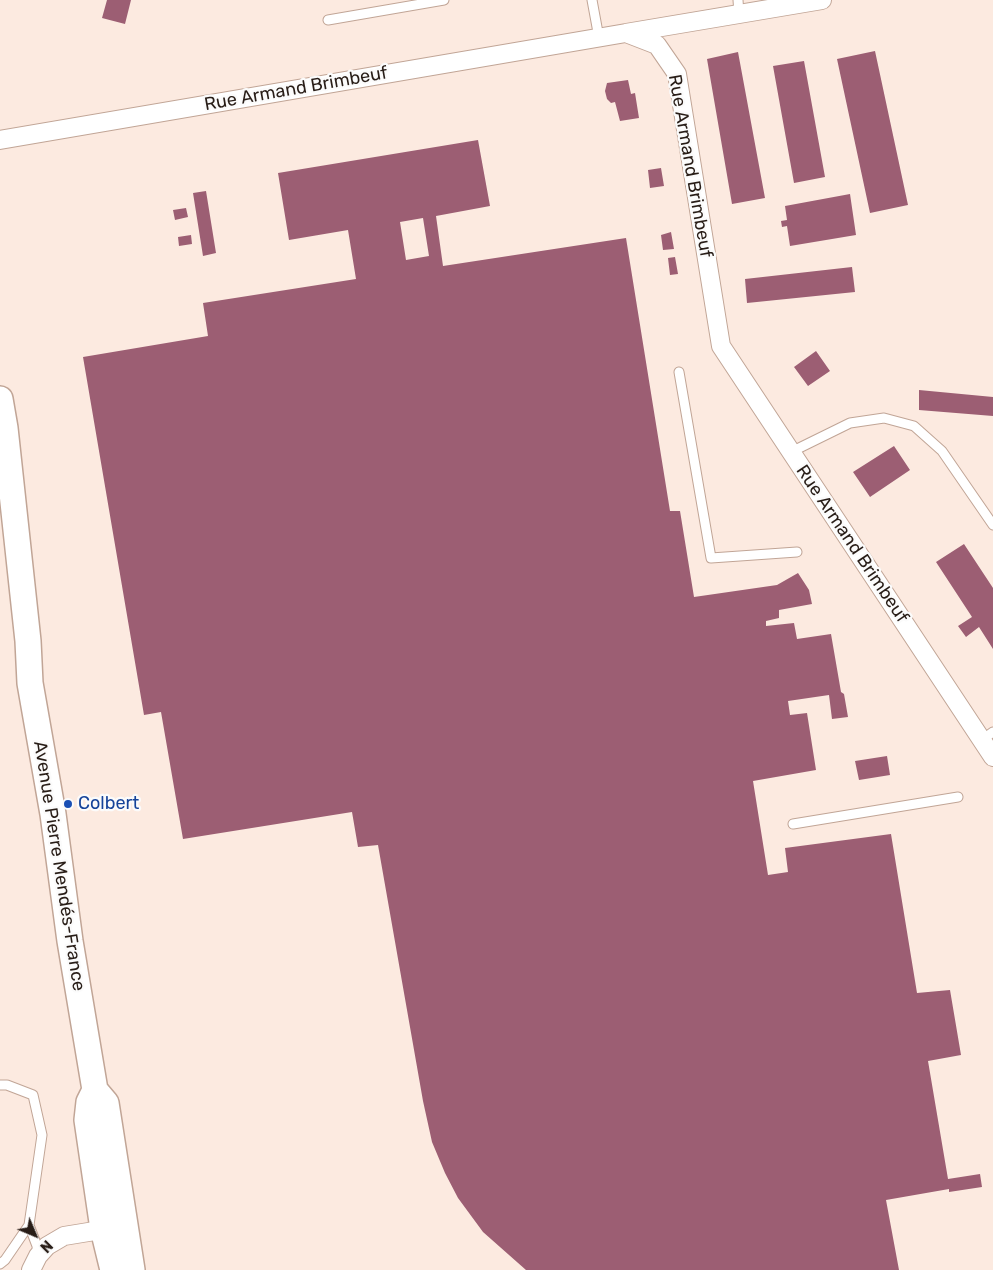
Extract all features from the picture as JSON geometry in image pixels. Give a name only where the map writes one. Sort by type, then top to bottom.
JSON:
[{"type":"main road","name":"Avenue Pierre Mendés-France","points":[[0,400],[5,428],[28,641],[30,683],[53,814],[70,941],[95,1090],[106,1103],[114,1228],[112,1270]]},
{"type":"main road","name":"Avenue Pierre Mendés-France","points":[[0,521],[28,641]]},
{"type":"main road","name":"Avenue Pierre Mendés-France","points":[[114,1228],[132,1270]]},
{"type":"street","points":[[626,33],[738,7],[822,0]]},
{"type":"street","name":"Rue Armand Brimbeuf","points":[[0,140],[626,33],[656,45],[677,74],[721,346],[791,452],[987,736],[993,757]]},
{"type":"street","points":[[34,1263],[47,1246],[64,1236],[114,1228]]},
{"type":"lane","points":[[328,20],[444,0]]},
{"type":"lane","points":[[592,0],[599,38]]},
{"type":"lane","points":[[679,372],[711,558],[797,552]]},
{"type":"lane","points":[[791,452],[850,423],[884,418],[914,426],[942,451],[993,525]]},
{"type":"lane","points":[[793,824],[958,797]]},
{"type":"lane","points":[[0,1086],[8,1085],[33,1094],[42,1135],[29,1225],[0,1264]]},
{"type":"lane","points":[[29,1225],[37,1246],[34,1263]]},
{"type":"building","points":[[107,0],[131,0],[125,24],[102,18]]},
{"type":"building","points":[[875,51],[908,205],[870,213],[837,59]]},
{"type":"building","points":[[738,52],[765,198],[732,204],[707,59]]},
{"type":"building","points":[[804,61],[825,177],[794,183],[773,66]]},
{"type":"building","points":[[628,80],[631,94],[635,93],[639,118],[620,121],[615,102],[611,103],[607,99],[605,91],[607,83]]},
{"type":"building","points":[[478,140],[490,206],[436,216],[443,266],[626,238],[670,511],[680,511],[694,597],[777,585],[798,573],[809,590],[812,604],[779,610],[779,618],[766,621],[766,626],[794,623],[797,639],[831,634],[841,692],[844,694],[848,717],[832,719],[829,695],[788,701],[790,715],[807,713],[816,770],[753,781],[768,875],[788,872],[785,848],[891,834],[917,993],[950,990],[961,1055],[928,1061],[948,1179],[980,1174],[982,1187],[949,1192],[949,1189],[886,1200],[899,1270],[526,1270],[483,1232],[458,1198],[432,1142],[423,1101],[378,845],[358,847],[352,812],[183,839],[161,712],[144,715],[83,357],[208,336],[203,303],[356,279],[348,230],[289,240],[278,173]],"holes":[[[423,218],[429,256],[406,260],[400,222]]]},
{"type":"building","points":[[661,168],[664,186],[650,188],[648,170]]},
{"type":"building","points":[[206,191],[216,253],[203,256],[193,193]]},
{"type":"building","points":[[850,194],[856,235],[790,246],[787,226],[782,227],[781,221],[787,220],[785,206]]},
{"type":"building","points":[[186,208],[188,217],[175,220],[173,210]]},
{"type":"building","points":[[671,232],[674,249],[663,250],[661,235]]},
{"type":"building","points":[[191,235],[192,244],[179,246],[178,237]]},
{"type":"building","points":[[675,257],[678,274],[670,275],[668,258]]},
{"type":"building","points":[[852,267],[855,292],[747,303],[745,279]]},
{"type":"building","points":[[816,351],[830,371],[808,386],[794,367]]},
{"type":"building","points":[[919,390],[993,397],[993,416],[919,410]]},
{"type":"building","points":[[894,446],[910,470],[870,497],[853,472]]},
{"type":"building","points":[[964,544],[993,588],[993,649],[979,627],[966,637],[958,626],[972,617],[936,562]]},
{"type":"building","points":[[887,756],[890,775],[859,780],[855,761]]},
{"type":"place","name":"Colbert","points":[[68,804]]}]
